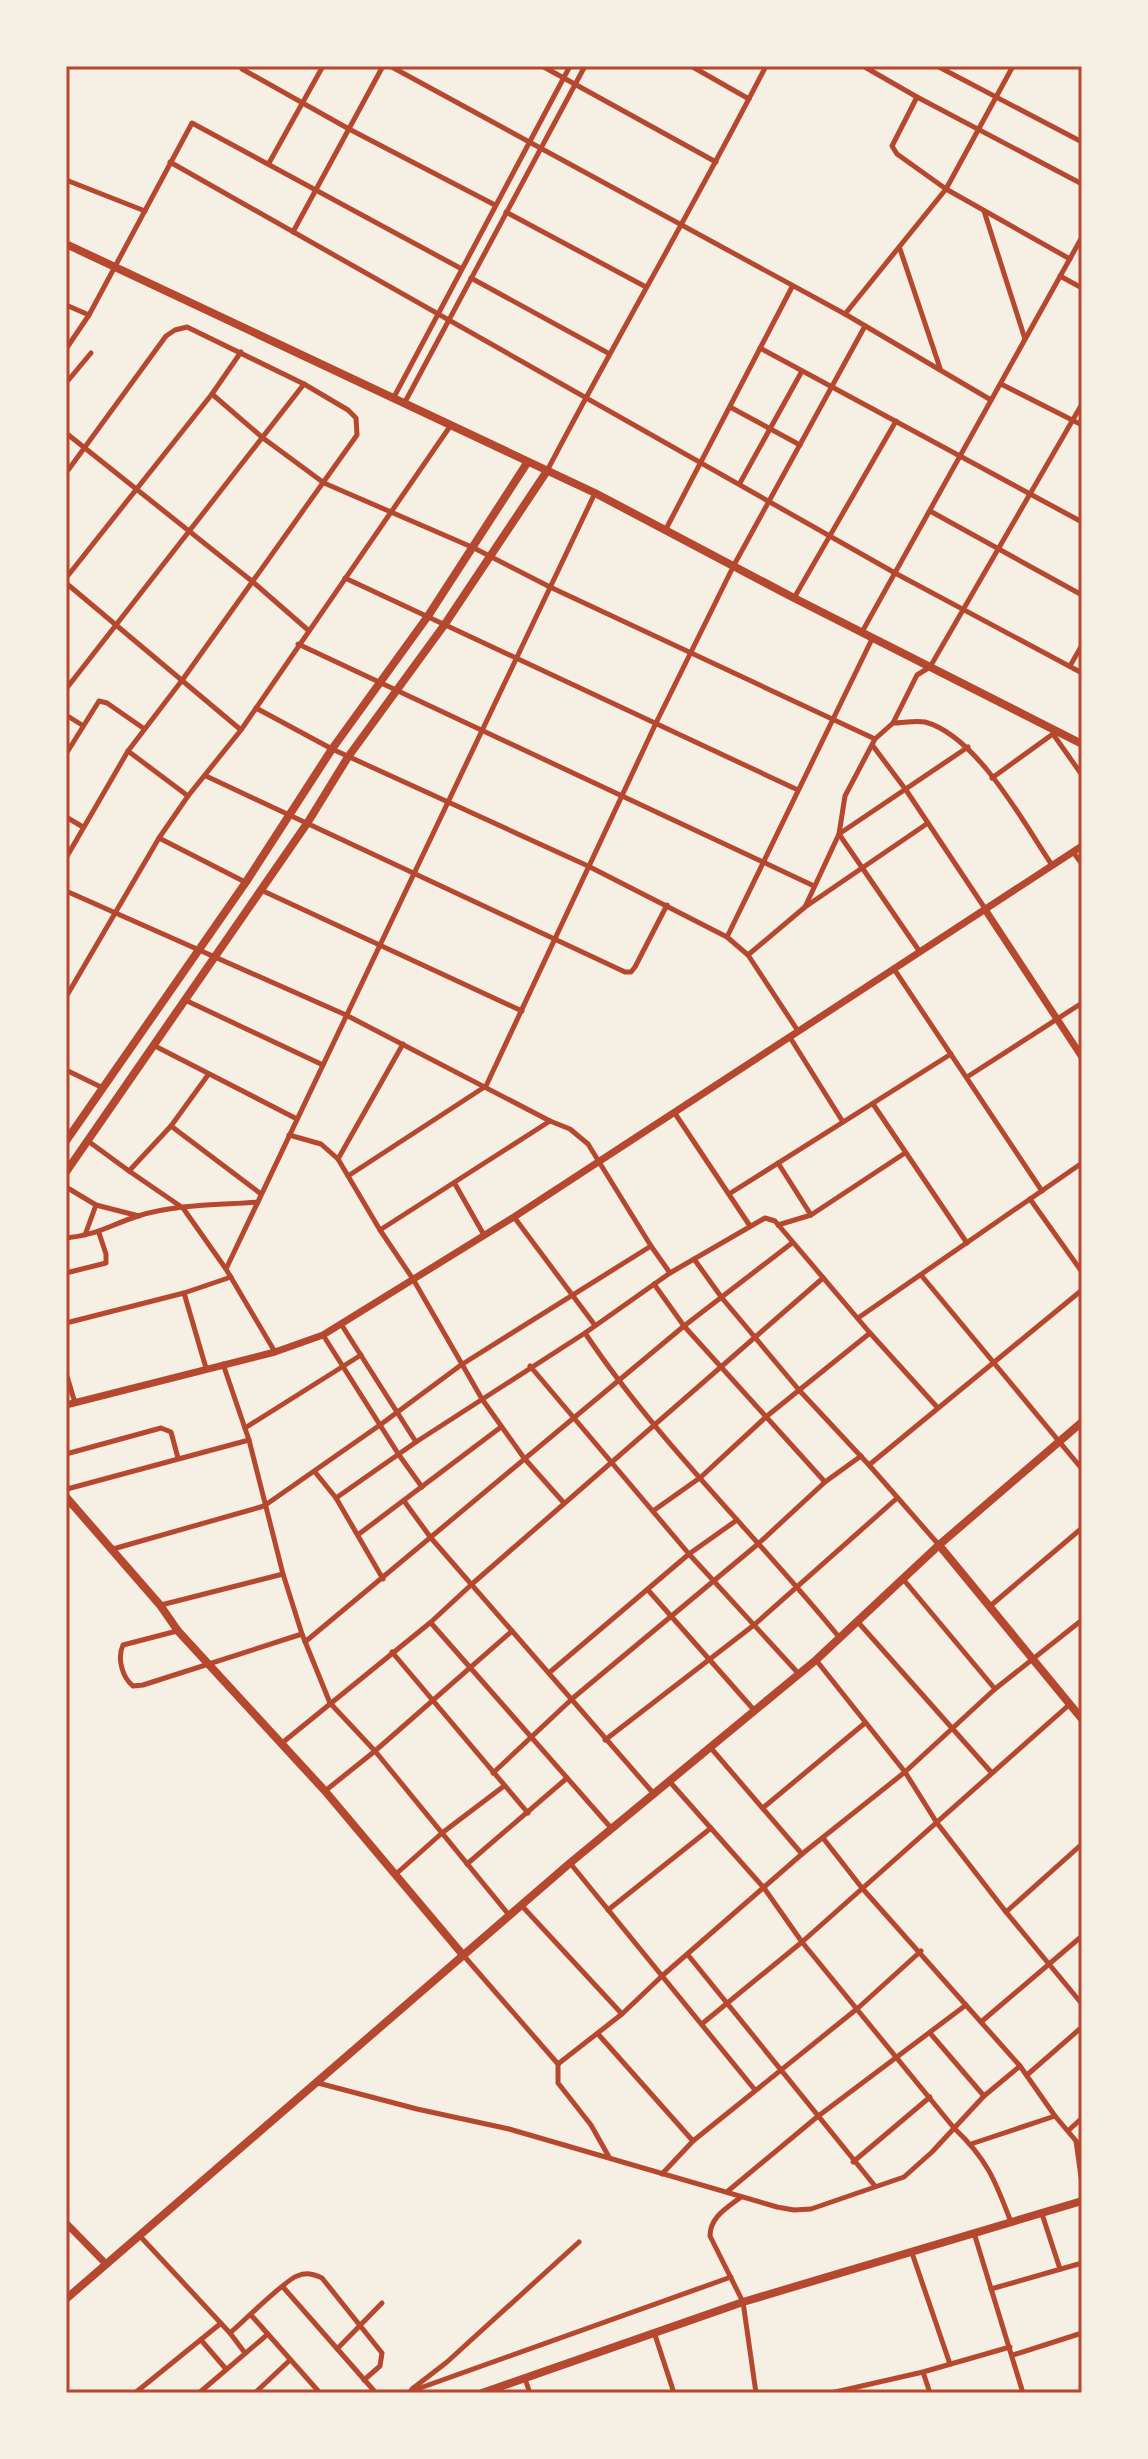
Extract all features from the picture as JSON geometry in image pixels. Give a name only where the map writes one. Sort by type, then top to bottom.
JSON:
[{"type":"main road","points":[[66,244],[595,493],[794,598],[1082,743]]},
{"type":"main road","points":[[66,1141],[246,882],[332,749],[428,616],[527,463]]},
{"type":"main road","points":[[66,1172],[308,822],[348,757],[445,624],[547,471]]},
{"type":"main road","points":[[66,2299],[570,1863],[816,1660],[939,1545],[1082,1422]]},
{"type":"main road","points":[[66,1497],[160,1605],[178,1631],[325,1791],[463,1955]]},
{"type":"main road","points":[[939,1545],[1081,1715]]},
{"type":"main road","points":[[482,2393],[743,2302],[1082,2201]]},
{"type":"street","points":[[269,163],[323,66]]},
{"type":"street","points":[[293,232],[383,66]]},
{"type":"street","points":[[390,66],[845,314],[991,400]]},
{"type":"street","points":[[542,66],[716,162]]},
{"type":"street","points":[[394,397],[570,66]]},
{"type":"street","points":[[405,402],[585,66]]},
{"type":"street","points":[[691,66],[749,99]]},
{"type":"street","points":[[547,471],[608,353],[682,226],[766,66]]},
{"type":"street","points":[[863,66],[1082,184]]},
{"type":"street","points":[[937,66],[1082,142]]},
{"type":"street","points":[[845,314],[946,189],[1013,66]]},
{"type":"street","points":[[242,69],[495,205]]},
{"type":"street","points":[[917,97],[892,148],[946,189],[1070,259]]},
{"type":"street","points":[[66,349],[89,315],[192,123],[460,268]]},
{"type":"street","points":[[170,162],[895,573],[1082,673]]},
{"type":"street","points":[[66,180],[145,211]]},
{"type":"street","points":[[984,210],[1025,339]]},
{"type":"street","points":[[506,212],[646,287]]},
{"type":"street","points":[[862,632],[1082,237]]},
{"type":"street","points":[[900,248],[940,369]]},
{"type":"street","points":[[1060,276],[1082,288]]},
{"type":"street","points":[[471,278],[608,353]]},
{"type":"street","points":[[666,529],[792,287]]},
{"type":"street","points":[[66,305],[89,315]]},
{"type":"street","points":[[348,1176],[486,1086],[656,723],[734,565],[865,326]]},
{"type":"street","points":[[66,473],[166,336],[175,330],[192,327],[304,384],[348,410],[358,425],[357,435],[324,483],[183,679],[143,728],[66,858]]},
{"type":"street","points":[[760,348],[1082,522]]},
{"type":"street","points":[[241,352],[212,394],[66,581],[241,730]]},
{"type":"street","points":[[66,383],[91,353]]},
{"type":"street","points":[[740,483],[802,371]]},
{"type":"street","points":[[66,689],[304,384]]},
{"type":"street","points":[[1000,384],[1082,425]]},
{"type":"street","points":[[212,394],[263,438],[324,483],[474,548],[550,587],[834,718],[874,743],[1082,1057]]},
{"type":"street","points":[[805,907],[839,834],[845,796],[874,743],[893,723],[917,675],[930,667],[1082,404]]},
{"type":"street","points":[[730,407],[800,445]]},
{"type":"street","points":[[794,598],[896,421]]},
{"type":"street","points":[[66,997],[159,838],[241,730],[451,424]]},
{"type":"street","points":[[66,433],[139,489],[308,630]]},
{"type":"street","points":[[226,1269],[595,493]]},
{"type":"street","points":[[930,511],[1082,595]]},
{"type":"street","points":[[345,578],[798,790]]},
{"type":"street","points":[[727,937],[873,637]]},
{"type":"street","points":[[298,644],[814,886]]},
{"type":"street","points":[[1070,666],[1082,645]]},
{"type":"street","points":[[66,754],[95,705],[102,701],[143,728]]},
{"type":"street","points":[[256,708],[348,757],[588,866],[727,937],[748,955],[799,1033]]},
{"type":"street","points":[[66,715],[82,725]]},
{"type":"street","points":[[893,723],[923,722],[968,747],[1052,865]]},
{"type":"street","points":[[992,778],[1056,732],[1082,775]]},
{"type":"street","points":[[839,834],[968,747]]},
{"type":"street","points":[[128,751],[188,796]]},
{"type":"street","points":[[206,776],[618,970],[631,972],[667,905]]},
{"type":"street","points":[[66,817],[83,827]]},
{"type":"street","points":[[748,955],[805,907],[928,823]]},
{"type":"street","points":[[839,834],[921,952]]},
{"type":"street","points":[[159,838],[246,882]]},
{"type":"street","points":[[66,1373],[70,1404],[275,1352],[323,1335],[791,1039],[1082,846]]},
{"type":"street","points":[[1073,852],[1082,864]]},
{"type":"street","points":[[260,889],[522,1011]]},
{"type":"street","points":[[66,891],[346,1015],[580,1135],[670,1273]]},
{"type":"street","points":[[894,969],[1042,1191]]},
{"type":"street","points":[[185,999],[323,1065]]},
{"type":"street","points":[[967,1077],[1082,1003]]},
{"type":"street","points":[[791,1039],[843,1122]]},
{"type":"street","points":[[338,1159],[403,1044]]},
{"type":"street","points":[[152,1045],[297,1119]]},
{"type":"street","points":[[729,1194],[951,1054]]},
{"type":"street","points":[[66,1070],[103,1088]]},
{"type":"street","points":[[129,1171],[171,1126],[208,1075]]},
{"type":"street","points":[[873,1104],[967,1243]]},
{"type":"street","points":[[674,1112],[750,1226]]},
{"type":"street","points":[[380,1230],[550,1121]]},
{"type":"street","points":[[171,1126],[261,1194]]},
{"type":"street","points":[[289,1135],[321,1144],[338,1159],[413,1279],[482,1399],[524,1458],[564,1503]]},
{"type":"street","points":[[87,1140],[183,1208],[226,1269],[275,1352]]},
{"type":"street","points":[[778,1225],[811,1215],[906,1153]]},
{"type":"street","points":[[778,1163],[811,1215]]},
{"type":"street","points":[[858,1318],[1082,1163]]},
{"type":"street","points":[[455,1184],[484,1235]]},
{"type":"street","points":[[66,1187],[96,1205],[139,1216]]},
{"type":"street","points":[[1030,1199],[1082,1272]]},
{"type":"street","points":[[66,1238],[99,1233],[139,1216],[183,1208],[258,1202]]},
{"type":"street","points":[[85,1236],[96,1205]]},
{"type":"street","points":[[514,1217],[594,1324]]},
{"type":"street","points":[[336,1498],[670,1273],[765,1218],[775,1221],[937,1407]]},
{"type":"street","points":[[66,1273],[106,1263],[99,1233]]},
{"type":"street","points":[[305,1642],[684,1326],[792,1243]]},
{"type":"street","points":[[112,1549],[264,1506],[461,1365],[651,1246]]},
{"type":"street","points":[[694,1259],[722,1298],[799,1390],[939,1545]]},
{"type":"street","points":[[921,1275],[1082,1469]]},
{"type":"street","points":[[66,1323],[184,1293],[231,1277]]},
{"type":"street","points":[[281,1744],[431,1622],[823,1278]]},
{"type":"street","points":[[654,1284],[684,1326],[825,1482]]},
{"type":"street","points":[[869,1465],[1082,1290]]},
{"type":"street","points":[[184,1293],[206,1368]]},
{"type":"street","points":[[341,1324],[416,1442]]},
{"type":"street","points":[[585,1333],[617,1382],[839,1637]]},
{"type":"street","points":[[653,1511],[701,1477],[767,1416],[870,1333]]},
{"type":"street","points":[[323,1335],[422,1487]]},
{"type":"street","points":[[245,1428],[361,1355]]},
{"type":"street","points":[[223,1364],[249,1440],[283,1574],[302,1634],[330,1703],[375,1751],[509,1916]]},
{"type":"street","points":[[530,1366],[611,1465],[798,1673]]},
{"type":"street","points":[[359,1534],[501,1427]]},
{"type":"street","points":[[66,1454],[166,1428],[173,1436],[178,1458]]},
{"type":"street","points":[[66,1489],[249,1440]]},
{"type":"street","points":[[493,1773],[573,1698],[758,1544],[825,1482],[861,1456]]},
{"type":"street","points":[[315,1472],[359,1534],[383,1579]]},
{"type":"street","points":[[605,1740],[754,1625],[896,1499]]},
{"type":"street","points":[[404,1501],[431,1538],[654,1795]]},
{"type":"street","points":[[550,1672],[689,1554],[737,1520]]},
{"type":"street","points":[[989,1607],[1082,1528]]},
{"type":"street","points":[[160,1605],[283,1574]]},
{"type":"street","points":[[903,1578],[995,1689]]},
{"type":"street","points":[[648,1590],[754,1710]]},
{"type":"street","points":[[857,1620],[991,1772]]},
{"type":"street","points":[[558,2064],[622,2014],[853,1811],[905,1772],[995,1689],[1082,1620]]},
{"type":"street","points":[[431,1622],[612,1830]]},
{"type":"street","points":[[178,1631],[123,1645],[121,1659],[128,1683],[143,1685],[302,1634]]},
{"type":"street","points":[[325,1791],[512,1631]]},
{"type":"street","points":[[392,1652],[528,1813]]},
{"type":"street","points":[[816,1660],[905,1772],[937,1823],[1082,2004]]},
{"type":"street","points":[[703,2023],[802,1942],[1070,1704]]},
{"type":"street","points":[[764,1807],[865,1723]]},
{"type":"street","points":[[710,1747],[802,1854]]},
{"type":"street","points":[[467,1864],[567,1778]]},
{"type":"street","points":[[669,1781],[764,1888],[802,1942],[954,2128],[986,2162],[1011,2222]]},
{"type":"street","points":[[395,1875],[442,1833],[504,1786]]},
{"type":"street","points":[[608,1910],[711,1828]]},
{"type":"street","points":[[823,1838],[862,1888],[1020,2066],[1082,2148]]},
{"type":"street","points":[[1006,1912],[1082,1844]]},
{"type":"street","points":[[570,1863],[755,2090]]},
{"type":"street","points":[[522,1906],[622,2014]]},
{"type":"street","points":[[981,2022],[1082,1936]]},
{"type":"street","points":[[662,2174],[693,2141],[858,2008],[921,1951]]},
{"type":"street","points":[[463,1955],[558,2064],[558,2083],[591,2125],[610,2158]]},
{"type":"street","points":[[688,1955],[875,2186]]},
{"type":"street","points":[[727,2192],[817,2117],[966,2005]]},
{"type":"street","points":[[1027,2075],[1082,2027]]},
{"type":"street","points":[[930,2033],[984,2096]]},
{"type":"street","points":[[598,2034],[693,2141]]},
{"type":"street","points":[[317,2082],[417,2109],[509,2129],[741,2197],[802,2211],[904,2177],[984,2096],[1020,2066]]},
{"type":"street","points":[[853,2162],[930,2097]]},
{"type":"street","points":[[971,2144],[1055,2116]]},
{"type":"street","points":[[1069,2130],[1082,2118]]},
{"type":"street","points":[[1076,2141],[1082,2184]]},
{"type":"street","points":[[741,2197],[717,2216],[710,2230],[713,2243],[743,2302],[756,2393]]},
{"type":"street","points":[[1042,2214],[1060,2269]]},
{"type":"street","points":[[66,2223],[106,2264]]},
{"type":"street","points":[[974,2233],[1023,2393]]},
{"type":"street","points":[[138,2235],[245,2353]]},
{"type":"street","points":[[406,2393],[447,2362],[579,2242]]},
{"type":"street","points":[[912,2252],[950,2364]]},
{"type":"street","points":[[991,2289],[1082,2263]]},
{"type":"street","points":[[230,2333],[296,2276],[315,2275],[322,2278],[382,2353],[380,2366],[364,2380]]},
{"type":"street","points":[[406,2393],[731,2277]]},
{"type":"street","points":[[283,2287],[376,2393]]},
{"type":"street","points":[[337,2349],[382,2303]]},
{"type":"street","points":[[251,2315],[317,2392]]},
{"type":"street","points":[[135,2393],[220,2324]]},
{"type":"street","points":[[1013,2355],[1082,2333]]},
{"type":"street","points":[[199,2393],[268,2334]]},
{"type":"street","points":[[655,2335],[674,2393]]},
{"type":"street","points":[[201,2340],[226,2369]]},
{"type":"street","points":[[831,2393],[850,2391],[1010,2347]]},
{"type":"street","points":[[255,2393],[290,2360]]},
{"type":"street","points":[[923,2372],[930,2393]]},
{"type":"street","points":[[525,2378],[530,2393]]}]
